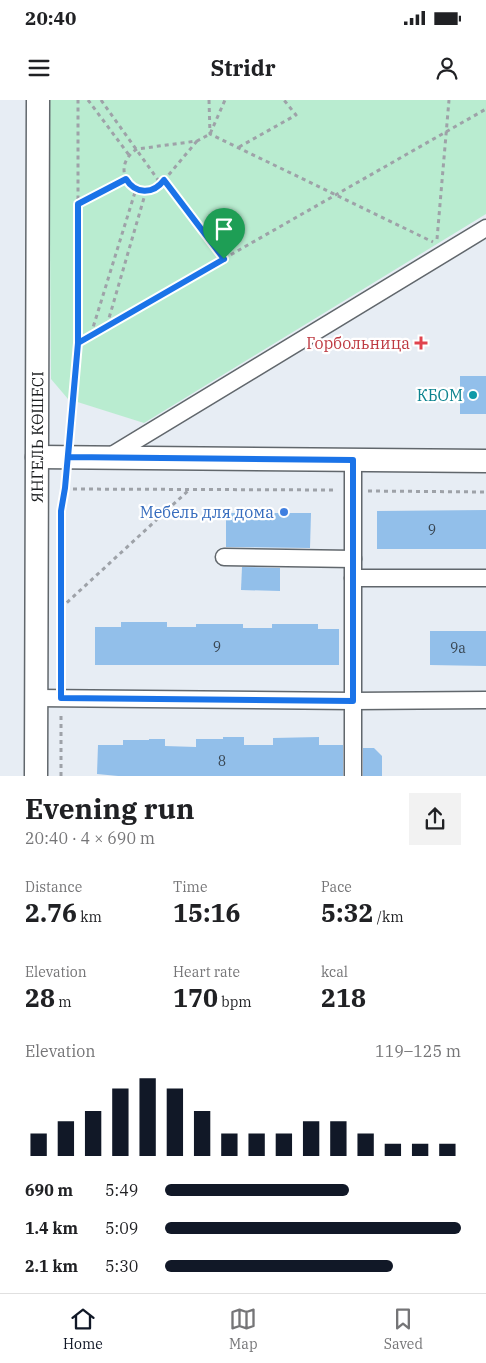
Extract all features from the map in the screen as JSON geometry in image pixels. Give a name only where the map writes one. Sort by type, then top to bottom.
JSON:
[{"type":"street","name":"ЯНГЕЛЬ КӨШЕСІ","points":[[36,776],[38,100]]},
{"type":"street","points":[[107,458],[486,228]]},
{"type":"street","points":[[37,457],[486,461]]},
{"type":"street","points":[[353,460],[353,776]]},
{"type":"street","points":[[224,557],[353,559]]},
{"type":"street","points":[[353,578],[486,578]]},
{"type":"street","points":[[36,698],[353,701],[486,700]]},
{"type":"path","points":[[61,776],[61,511],[65,488],[78,343],[78,100]]},
{"type":"path","points":[[88,100],[129,155]]},
{"type":"path","points":[[101,100],[162,182],[224,259]]},
{"type":"path","points":[[209,100],[210,134]]},
{"type":"path","points":[[197,141],[154,189],[146,191],[136,189],[126,179],[124,166],[129,155],[137,149],[197,141],[210,134],[225,100]]},
{"type":"path","points":[[238,147],[296,115],[284,100]]},
{"type":"path","points":[[210,134],[437,244],[449,100]]},
{"type":"path","points":[[78,343],[486,109]]},
{"type":"path","points":[[78,204],[126,179]]},
{"type":"path","points":[[91,335],[136,189]]},
{"type":"path","points":[[106,326],[146,191]]},
{"type":"path","points":[[65,488],[486,492]]},
{"type":"path","points":[[61,608],[190,489]]},
{"type":"green space","points":[[49,100],[486,100],[486,214],[144,423],[68,399],[51,379]]},
{"type":"building","name":"КБОМ","points":[[460,376],[486,376],[486,414],[460,414]]},
{"type":"building","points":[[486,510],[486,549],[377,549],[377,511]]},
{"type":"building","points":[[226,513],[311,513],[310,548],[226,547]]},
{"type":"building","points":[[242,567],[280,568],[280,591],[241,590]]},
{"type":"building","points":[[121,622],[167,622],[167,627],[196,627],[196,624],[243,624],[243,628],[272,628],[272,624],[318,624],[318,629],[339,629],[339,665],[95,665],[95,627],[121,627]]},
{"type":"building","points":[[430,631],[486,631],[486,666],[430,665]]},
{"type":"building","points":[[223,737],[244,737],[244,745],[273,745],[273,738],[319,737],[319,745],[343,745],[343,776],[118,776],[97,774],[98,745],[123,745],[123,740],[165,739],[165,746],[196,747],[196,739],[223,739]]},
{"type":"building","points":[[363,748],[374,748],[382,756],[382,776],[363,776]]},
{"type":"place","name":"Горбольница","points":[[421,343]]},
{"type":"place","name":"КБОМ","points":[[473,395]]},
{"type":"place","name":"Мебель для дома","points":[[284,512]]},
{"type":"route","points":[[224,259],[78,343],[68,457],[353,460],[353,701],[61,698],[61,511],[65,488],[78,343],[78,204],[126,179],[134,188],[142,191],[154,189],[164,180],[224,259]]}]
